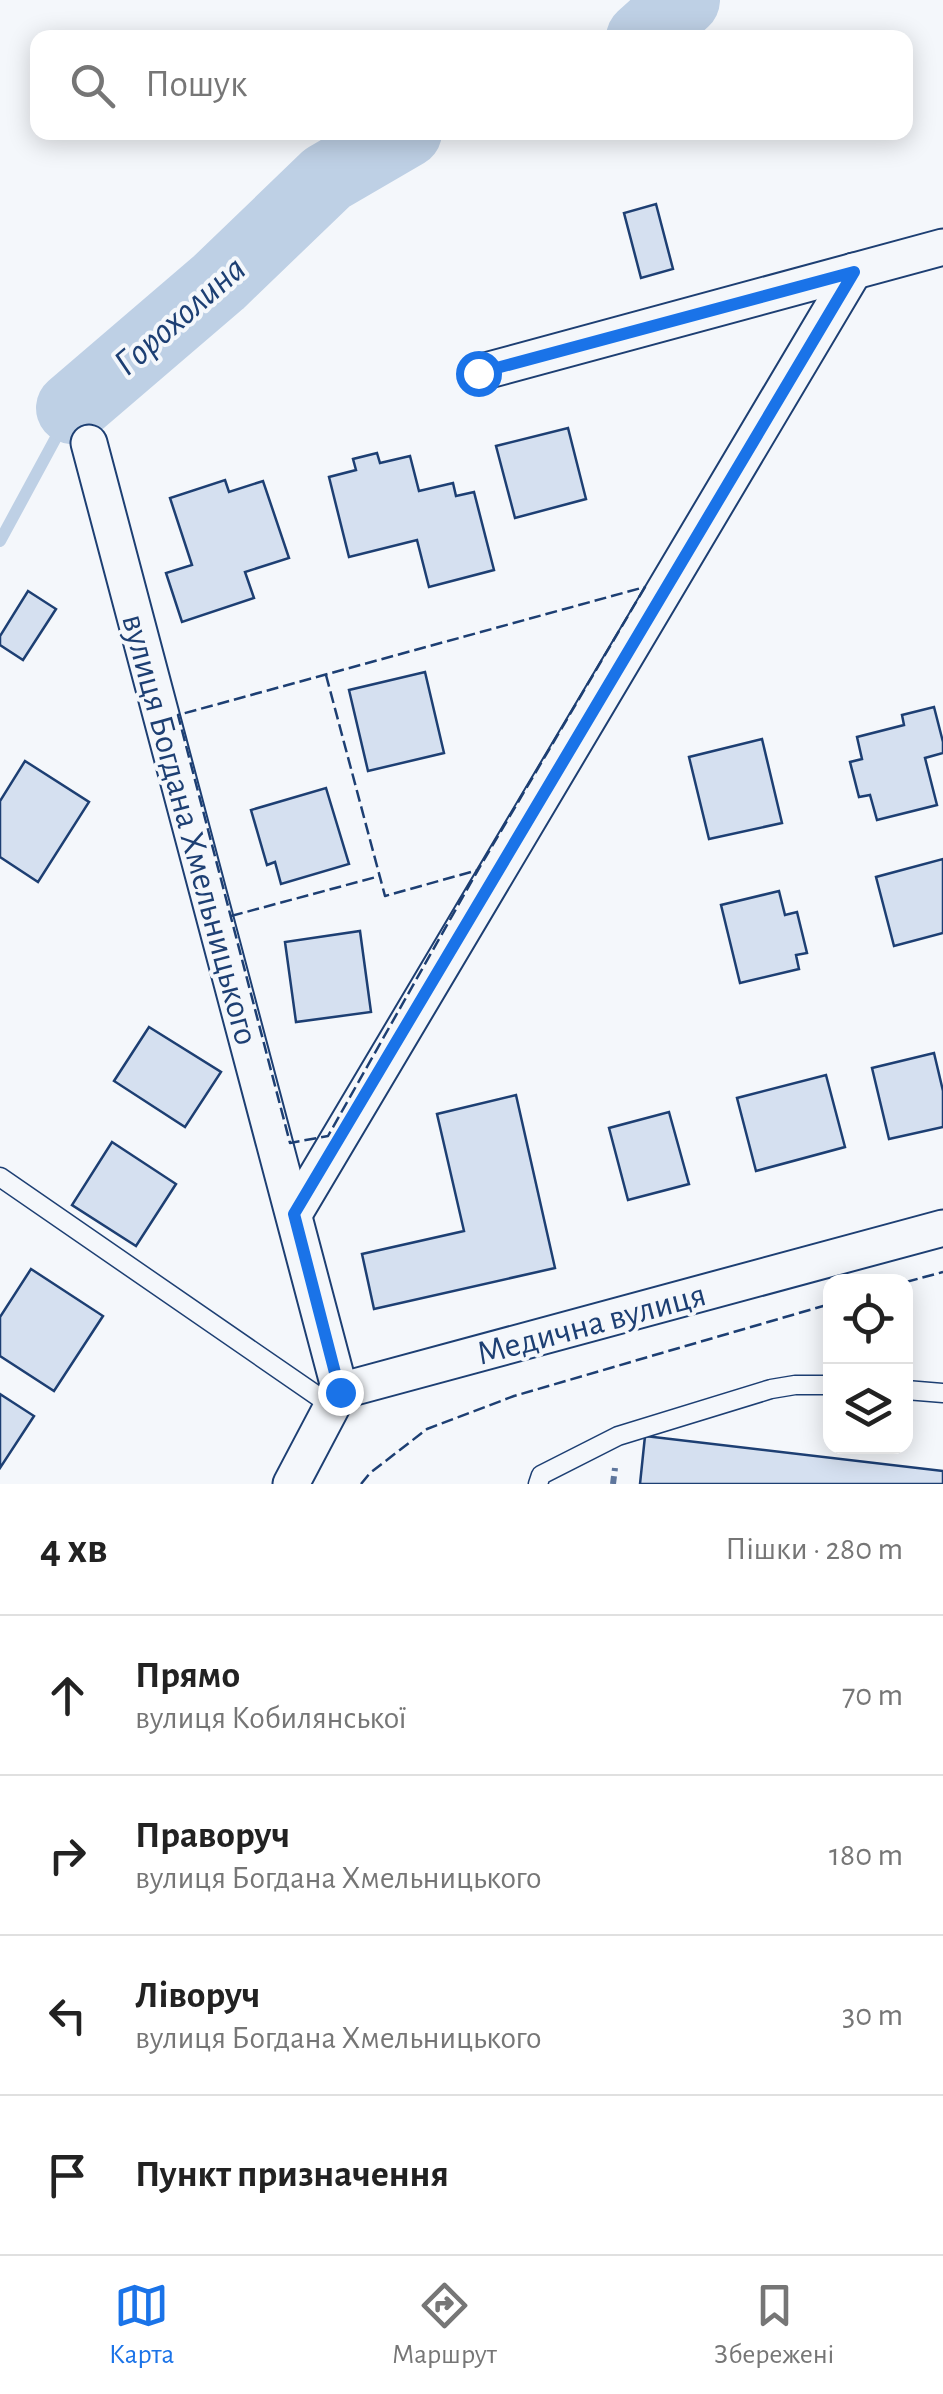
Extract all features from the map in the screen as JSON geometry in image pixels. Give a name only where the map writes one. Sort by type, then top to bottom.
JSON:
[{"type":"street","points":[[478,373],[943,247]]},
{"type":"street","points":[[294,1214],[854,272]]},
{"type":"street","name":"вулиця Богдана Хмельницького","points":[[89,443],[294,1214],[336,1399]]},
{"type":"street","name":"Медична вулиця","points":[[336,1399],[943,1228]]},
{"type":"street","points":[[291,1484],[336,1399]]},
{"type":"lane","points":[[0,1178],[336,1399]]},
{"type":"lane","points":[[538,1484],[541,1476],[618,1436],[770,1389],[823,1385]]},
{"type":"lane","points":[[913,1391],[943,1393]]},
{"type":"building","points":[[656,204],[673,269],[641,278],[624,213]]},
{"type":"building","points":[[568,428],[586,499],[515,518],[496,446]]},
{"type":"building","points":[[377,453],[380,463],[410,456],[419,491],[453,483],[456,496],[474,492],[494,570],[429,587],[417,540],[349,557],[329,477],[356,470],[353,459]]},
{"type":"building","points":[[225,480],[229,492],[263,481],[289,558],[245,572],[254,598],[182,622],[166,573],[192,565],[170,498]]},
{"type":"building","points":[[28,591],[56,609],[23,660],[0,645],[0,636]]},
{"type":"building","points":[[425,672],[444,753],[368,771],[349,690]]},
{"type":"building","points":[[934,707],[943,753],[925,758],[937,805],[877,820],[870,795],[859,797],[850,762],[862,759],[857,737],[904,725],[902,715]]},
{"type":"building","points":[[762,739],[782,823],[709,839],[689,757]]},
{"type":"building","points":[[25,761],[89,802],[38,882],[0,857],[0,801]]},
{"type":"building","points":[[326,788],[349,864],[281,884],[275,862],[267,865],[251,810]]},
{"type":"building","points":[[943,859],[943,933],[894,946],[876,877]]},
{"type":"building","points":[[779,891],[785,915],[797,912],[807,953],[796,955],[799,969],[740,983],[721,905]]},
{"type":"building","points":[[360,931],[371,1012],[296,1022],[285,942]]},
{"type":"building","points":[[149,1027],[221,1072],[185,1127],[114,1081]]},
{"type":"building","points":[[934,1053],[943,1091],[943,1127],[889,1139],[872,1068]]},
{"type":"building","points":[[826,1075],[845,1147],[756,1171],[737,1098]]},
{"type":"building","points":[[516,1095],[555,1268],[374,1309],[362,1254],[464,1231],[437,1114]]},
{"type":"building","points":[[669,1112],[689,1184],[628,1200],[609,1128]]},
{"type":"building","points":[[112,1142],[176,1184],[136,1246],[72,1205]]},
{"type":"building","points":[[31,1269],[103,1316],[54,1391],[0,1356],[0,1317]]},
{"type":"building","points":[[0,1394],[34,1416],[0,1468]]},
{"type":"building","points":[[645,1436],[943,1471],[943,1484],[640,1484]]},
{"type":"waterway","name":"Горохолина","points":[[651,30],[684,0]]},
{"type":"waterway","name":"Горохолина","points":[[72,408],[219,282],[327,178],[392,140]]},
{"type":"waterway","name":"Горохолина","points":[[0,541],[72,408]]},
{"type":"fence","points":[[645,587],[478,870],[328,1136],[290,1143],[178,715],[645,587]]},
{"type":"fence","points":[[326,675],[385,896],[478,870]]},
{"type":"fence","points":[[231,916],[380,876]]},
{"type":"fence","points":[[913,1280],[943,1272]]},
{"type":"fence","points":[[361,1484],[427,1429],[514,1396],[823,1306]]},
{"type":"route","points":[[340,1392],[294,1214],[854,272],[478,373]]}]
